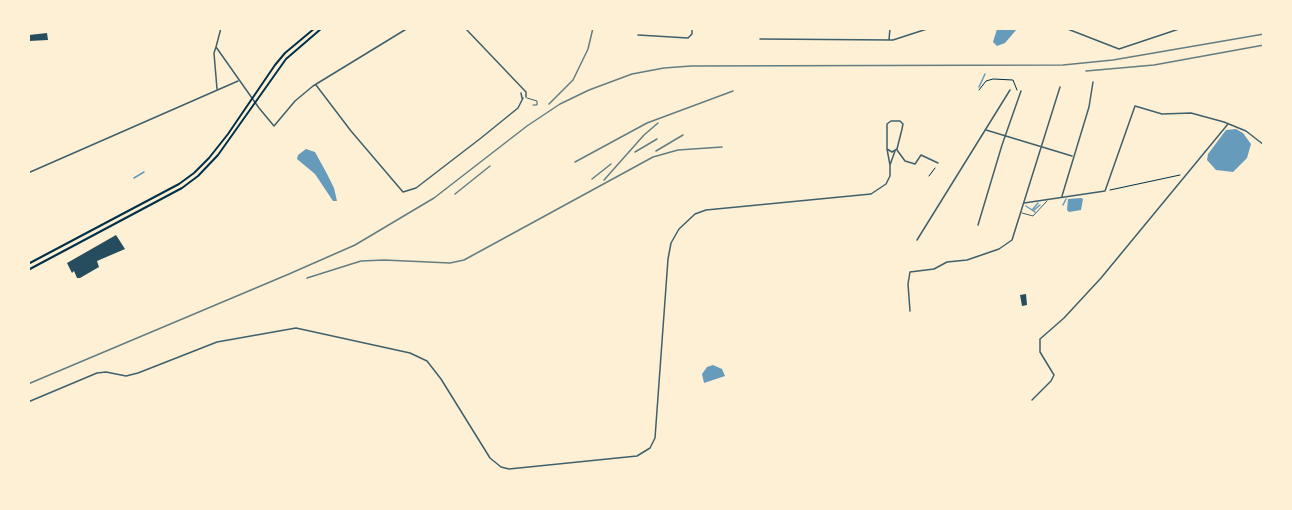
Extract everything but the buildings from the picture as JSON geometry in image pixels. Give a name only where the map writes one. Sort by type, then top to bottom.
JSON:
[{"type":"main road","points":[[28,265],[187,178],[212,155],[281,58],[315,28]]},
{"type":"main road","points":[[29,270],[186,185],[216,159],[286,59],[322,28]]},
{"type":"street","points":[[217,90],[214,58],[222,28]]},
{"type":"street","points":[[216,47],[274,126],[295,101],[316,85],[408,28]]},
{"type":"street","points":[[465,28],[525,97]]},
{"type":"street","points":[[638,35],[688,38],[692,34],[692,28]]},
{"type":"street","points":[[889,40],[890,28]]},
{"type":"street","points":[[760,39],[889,40],[930,28]]},
{"type":"street","points":[[1065,28],[1119,49],[1182,28]]},
{"type":"street","points":[[214,58],[221,54]]},
{"type":"street","points":[[28,173],[239,80]]},
{"type":"street","points":[[1062,197],[1089,107],[1093,82]]},
{"type":"street","points":[[316,85],[351,131],[403,192],[416,188],[503,121],[518,108],[525,97],[527,93],[522,91]]},
{"type":"street","points":[[910,311],[908,284],[910,272],[934,269],[946,262],[967,260],[999,249],[1012,240],[1060,87]]},
{"type":"street","points":[[917,240],[1010,90]]},
{"type":"street","points":[[978,225],[1021,91]]},
{"type":"street","points":[[1024,203],[1105,191],[1135,106],[1162,114],[1191,113],[1228,124],[1246,131],[1263,145]]},
{"type":"street","points":[[28,402],[97,373],[110,372],[123,376],[138,374],[217,342],[296,328],[410,353],[423,358],[441,379],[490,459],[501,467],[509,469],[637,456],[648,451],[655,438],[668,254],[673,238],[679,229],[690,218],[706,210],[871,194],[886,184],[890,176],[887,124],[890,121],[896,121],[903,124],[890,165]]},
{"type":"street","points":[[1032,400],[1054,375],[1040,352],[1040,339],[1064,318],[1101,278],[1228,124]]},
{"type":"street","points":[[986,130],[1073,156]]},
{"type":"street","points":[[887,149],[896,150],[905,161],[915,164],[921,155],[938,163]]},
{"type":"street","points":[[28,265],[29,270]]},
{"type":"lane","points":[[525,97],[533,101]]},
{"type":"lane","points":[[1021,212],[1026,216],[1033,216],[1047,200]]},
{"type":"path","points":[[979,90],[986,81],[993,79],[1013,80],[1017,90]]},
{"type":"path","points":[[929,176],[938,163]]},
{"type":"path","points":[[1105,191],[1188,174]]},
{"type":"water","points":[[997,28],[1017,29],[1005,43],[997,46],[993,42]]},
{"type":"water","points":[[1236,129],[1243,133],[1251,144],[1247,158],[1233,172],[1216,170],[1207,160],[1208,154],[1226,130]]},
{"type":"water","points":[[306,149],[315,152],[334,188],[337,201],[333,201],[315,174],[297,159],[298,155]]},
{"type":"water","points":[[1068,199],[1083,199],[1081,210],[1069,212],[1067,210]]},
{"type":"water","points":[[713,365],[722,369],[725,376],[704,383],[702,374],[707,367]]},
{"type":"waterway","points":[[979,87],[985,74]]},
{"type":"waterway","points":[[134,178],[144,172]]},
{"type":"waterway","points":[[1063,205],[1066,199]]},
{"type":"waterway","points":[[1033,209],[1038,203]]},
{"type":"waterway","points":[[1034,210],[1040,205]]},
{"type":"waterway","points":[[1026,206],[1035,212]]},
{"type":"railway","points":[[549,104],[573,80],[588,49],[593,28]]},
{"type":"railway","points":[[28,384],[355,245],[434,198],[527,126],[560,104],[632,74],[691,66],[1063,65],[1113,60],[1264,34]]},
{"type":"railway","points":[[1086,71],[1154,65],[1264,45]]},
{"type":"railway","points":[[575,162],[647,123],[733,91]]},
{"type":"railway","points":[[604,180],[644,135],[658,123]]},
{"type":"railway","points":[[656,151],[683,135]]},
{"type":"railway","points":[[635,152],[657,139]]},
{"type":"railway","points":[[307,278],[361,261],[450,263],[464,260],[653,157],[678,150],[722,147]]},
{"type":"railway","points":[[592,179],[611,164]]},
{"type":"railway","points":[[455,194],[490,166]]}]
